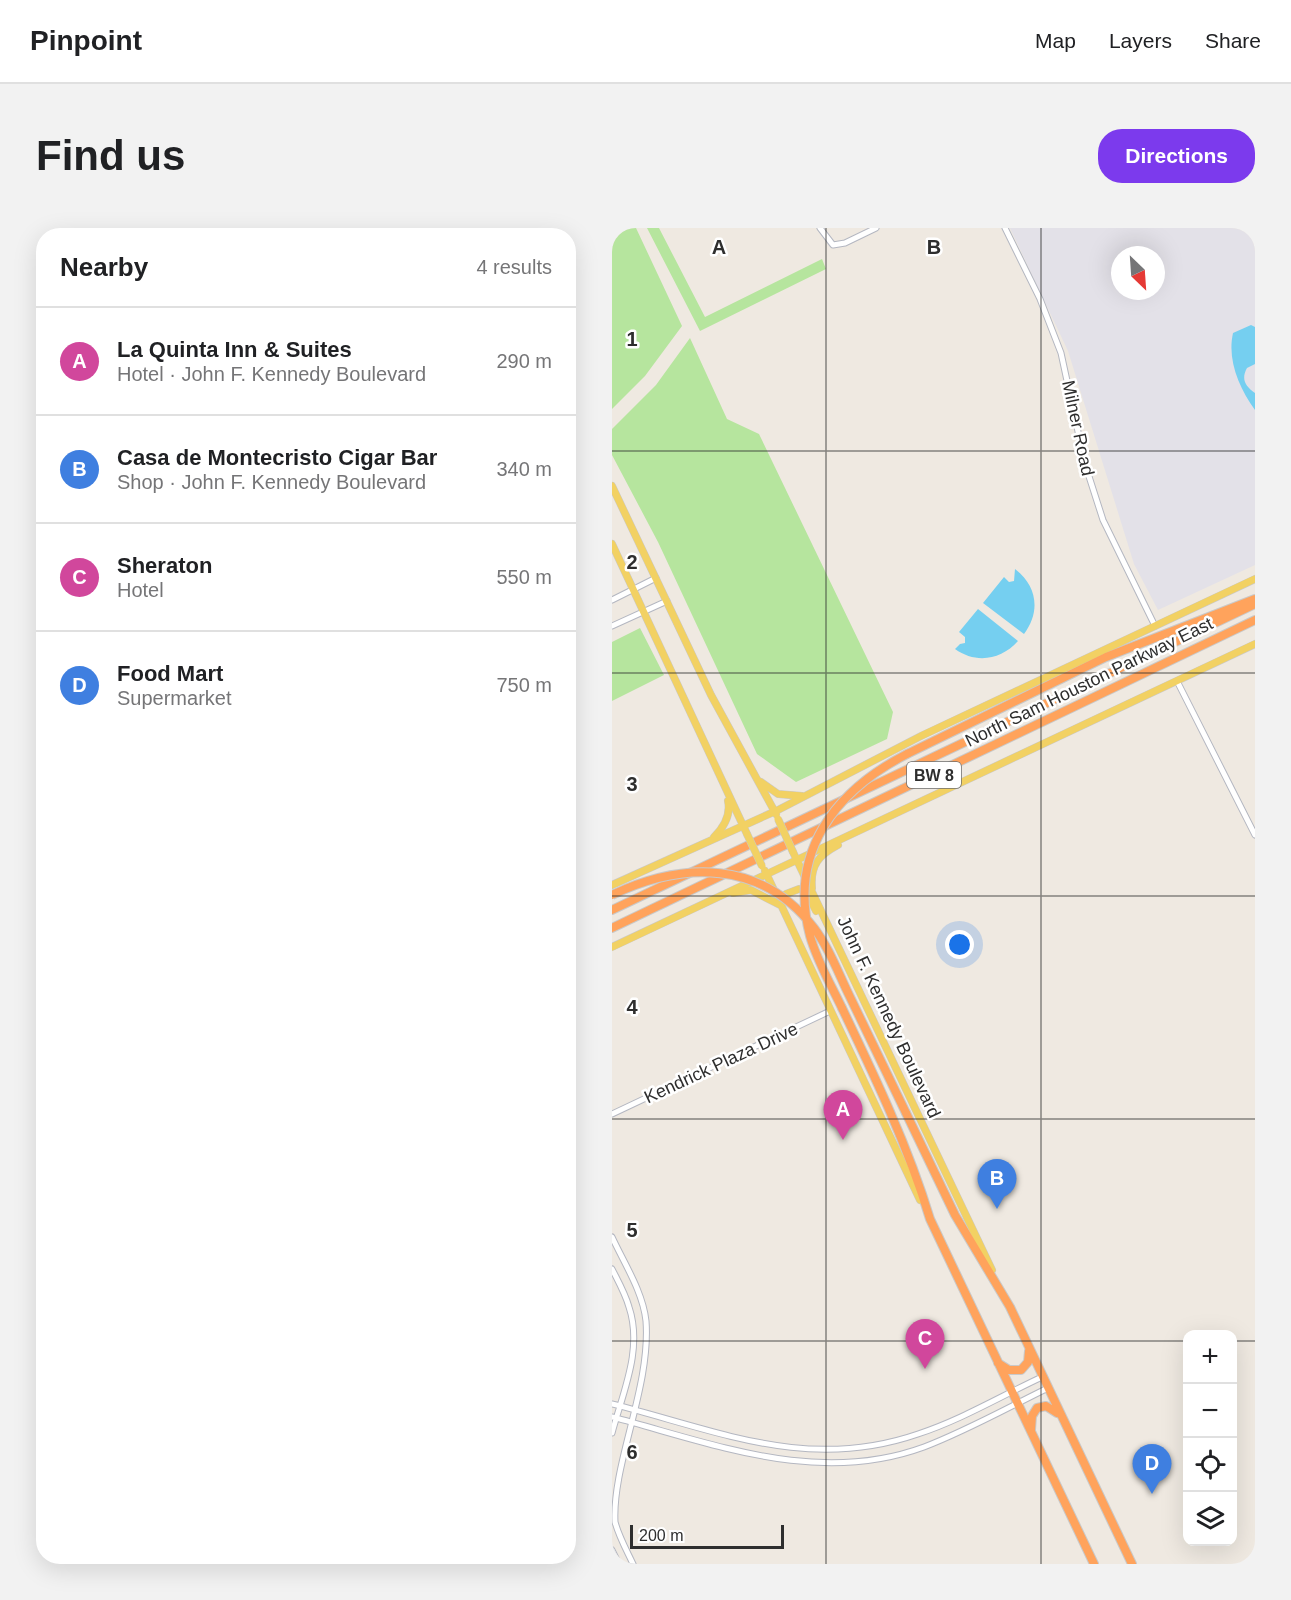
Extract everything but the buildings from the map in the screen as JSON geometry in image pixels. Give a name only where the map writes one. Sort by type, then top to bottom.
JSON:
[{"type":"highway","points":[[1094,1564],[930,1219],[918,1179],[897,1128],[818,957],[808,929],[806,886],[810,857],[820,832],[847,793],[872,774],[907,754],[1106,657],[1255,599]]},
{"type":"highway","name":"North Sam Houston Parkway East","points":[[612,910],[1255,604]]},
{"type":"highway","name":"North Sam Houston Parkway East","points":[[612,928],[1255,620]]},
{"type":"highway","points":[[612,895],[652,878],[684,872],[711,872],[760,885],[794,907],[815,929],[833,961],[954,1215],[1010,1307]]},
{"type":"highway","name":"John F. Kennedy Boulevard","points":[[1010,1307],[1127,1559],[1132,1564]]},
{"type":"highway","points":[[998,1363],[1009,1370],[1021,1370],[1028,1362],[1029,1350]]},
{"type":"highway","points":[[1031,1434],[1032,1416],[1037,1408],[1043,1405],[1052,1408],[1062,1417]]},
{"type":"main road","name":"John F. Kennedy Boulevard","points":[[612,486],[711,695],[759,780],[778,819],[1010,1307]]},
{"type":"main road","points":[[612,544],[726,791],[930,1219]]},
{"type":"main road","name":"North Sam Houston Parkway East","points":[[612,885],[808,795],[921,736],[1255,579]]},
{"type":"main road","name":"North Sam Houston Parkway East","points":[[612,947],[766,874],[795,856],[878,822],[1255,644]]},
{"type":"main road","points":[[759,780],[778,794],[791,797],[808,795]]},
{"type":"main road","points":[[710,840],[718,834],[727,817],[729,808],[726,791]]},
{"type":"main road","points":[[813,893],[812,873],[819,856],[878,822]]},
{"type":"main road","points":[[782,907],[786,894],[799,889],[806,891],[825,927],[836,941]]},
{"type":"main road","points":[[724,894],[752,890],[782,907]]},
{"type":"street","points":[[820,228],[833,245],[845,243],[876,228]]},
{"type":"street","name":"Milner Road","points":[[1005,228],[1040,299],[1061,353],[1087,472],[1103,520],[1155,626]]},
{"type":"street","points":[[612,600],[656,578]]},
{"type":"street","points":[[612,626],[667,601]]},
{"type":"street","points":[[1177,681],[1255,835]]},
{"type":"street","name":"Kendrick Plaza Drive","points":[[612,1114],[830,1011]]},
{"type":"street","points":[[612,1237],[639,1294],[646,1319],[644,1363],[618,1460],[612,1505],[615,1522],[633,1564]]},
{"type":"street","points":[[612,1269],[632,1318],[633,1350],[612,1433]]},
{"type":"street","points":[[632,1318],[646,1319]]},
{"type":"street","points":[[612,1404],[779,1447],[817,1451],[860,1449],[918,1434],[1042,1377]]},
{"type":"street","points":[[614,1418],[776,1459],[815,1464],[869,1461],[923,1447],[1048,1388]]},
{"type":"street","points":[[711,1444],[717,1432]]},
{"type":"street","points":[[918,1434],[923,1447]]},
{"type":"street","points":[[815,1464],[817,1451]]},
{"type":"street","points":[[612,1550],[619,1564]]},
{"type":"shaded area","points":[[1010,228],[1255,228],[1255,565],[1158,610],[1134,564],[1068,351]]},
{"type":"green space","points":[[612,228],[636,228],[682,326],[645,376],[612,409]]},
{"type":"green space","points":[[647,228],[659,228],[705,317],[822,259],[826,269],[700,331]]},
{"type":"green space","points":[[690,338],[727,419],[759,434],[893,712],[887,739],[796,782],[757,754],[658,542],[612,455],[612,429],[656,385]]},
{"type":"green space","points":[[640,628],[664,675],[612,701],[612,642]]},
{"type":"water","points":[[1251,325],[1255,327],[1255,364],[1247,368],[1244,379],[1246,385],[1255,393],[1255,410],[1239,383],[1232,353],[1233,333]]},
{"type":"water","points":[[1015,569],[1028,583],[1034,599],[1033,617],[1024,634],[983,603],[1004,577],[1009,582],[1014,581]]},
{"type":"water","points":[[978,609],[1018,641],[1004,652],[988,658],[971,657],[955,649],[965,643],[965,637],[959,632]]},
{"type":"place","name":"La Quinta Inn & Suites","points":[[843,1140]]},
{"type":"place","name":"Casa de Montecristo Cigar Bar","points":[[997,1209]]},
{"type":"place","name":"Sheraton","points":[[925,1369]]},
{"type":"place","name":"Food Mart","points":[[1152,1494]]}]
